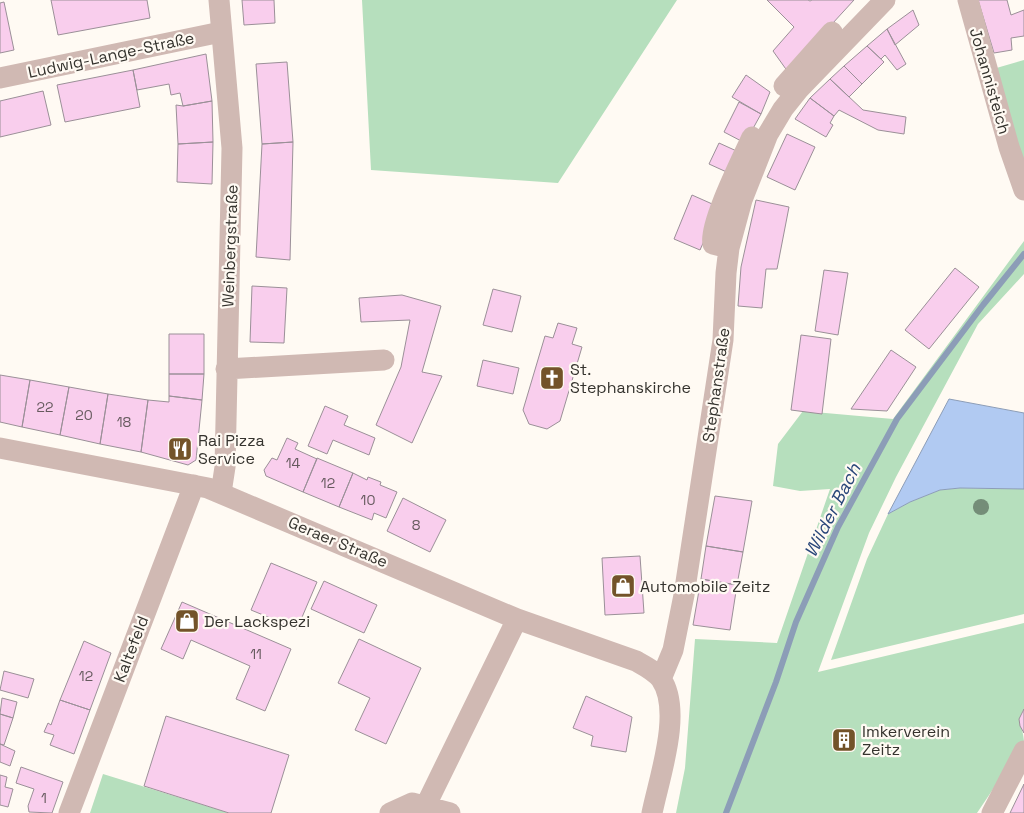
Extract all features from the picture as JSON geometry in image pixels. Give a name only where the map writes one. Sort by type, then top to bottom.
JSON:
[{"type":"street","name":"Weinbergstraße","points":[[219,0],[232,148],[225,467],[221,493]]},
{"type":"street","name":"Stephanstraße","points":[[661,679],[673,650],[679,628],[724,335],[726,273],[729,248],[742,200],[768,134],[783,109],[799,89],[885,0]]},
{"type":"street","name":"Johannisteich","points":[[968,0],[1009,147],[1024,190]]},
{"type":"street","name":"Ludwig-Lange-Straße","points":[[0,78],[221,32]]},
{"type":"street","points":[[729,248],[713,244],[714,227],[756,128],[777,94],[832,32]]},
{"type":"street","points":[[226,369],[384,360]]},
{"type":"street","name":"Geraer Straße","points":[[0,448],[194,485],[221,493],[517,619],[636,661],[661,679]]},
{"type":"street","name":"Kaltefeld","points":[[69,813],[194,485]]},
{"type":"street","points":[[425,807],[517,619]]},
{"type":"street","points":[[652,813],[664,759],[669,724],[670,708],[668,694],[661,679]]},
{"type":"street","points":[[992,813],[1024,751]]},
{"type":"street","points":[[390,813],[412,803],[450,813]]},
{"type":"green space","points":[[362,0],[677,0],[558,183],[371,170]]},
{"type":"green space","points":[[1024,60],[1024,171],[993,69]]},
{"type":"green space","points":[[1024,241],[1024,274],[978,324],[896,477],[869,533],[818,672],[1024,623],[1024,709],[1020,721],[1024,743],[977,813],[676,813],[685,768],[695,639],[777,643],[830,489],[800,491],[773,486],[778,444],[803,411],[893,419]]},
{"type":"green space","points":[[960,488],[1024,489],[1024,614],[831,660],[867,559],[888,514],[910,502],[940,490]]},
{"type":"green space","points":[[103,774],[229,813],[90,813]]},
{"type":"water","points":[[949,399],[1024,413],[1024,489],[960,488],[940,490],[910,502],[888,514]]},
{"type":"building","points":[[51,0],[147,0],[150,18],[58,35]]},
{"type":"building","points":[[242,0],[274,0],[275,23],[244,25]]},
{"type":"building","points":[[767,0],[854,0],[788,72],[773,51],[794,27]]},
{"type":"building","points":[[978,0],[1007,0],[1011,15],[1024,10],[1024,36],[1011,38],[1012,50],[994,53]]},
{"type":"building","points":[[4,2],[14,50],[0,53],[0,3]]},
{"type":"building","points":[[913,10],[919,25],[895,45],[887,29]]},
{"type":"building","points":[[887,29],[906,64],[897,70],[885,55],[881,59],[867,46]]},
{"type":"building","points":[[867,46],[884,62],[862,84],[844,66]]},
{"type":"building","points":[[206,54],[212,101],[183,106],[180,93],[171,95],[169,84],[137,90],[133,70]]},
{"type":"building","points":[[287,62],[293,142],[262,144],[256,64]]},
{"type":"building","points":[[844,66],[862,84],[849,97],[830,79]]},
{"type":"building","points":[[133,70],[140,107],[65,122],[57,85]]},
{"type":"building","points":[[746,75],[770,92],[761,114],[732,97]]},
{"type":"building","points":[[830,79],[863,110],[906,117],[904,134],[878,130],[839,110],[834,116],[810,98]]},
{"type":"building","points":[[43,91],[51,125],[0,137],[0,101]]},
{"type":"building","points":[[810,98],[834,116],[830,123],[833,125],[826,137],[795,119]]},
{"type":"building","points":[[212,101],[213,142],[178,144],[176,105],[183,106]]},
{"type":"building","points":[[739,102],[761,114],[745,143],[724,132]]},
{"type":"building","points":[[787,134],[815,147],[795,190],[767,177]]},
{"type":"building","points":[[213,142],[212,184],[177,182],[178,144]]},
{"type":"building","points":[[293,142],[290,260],[256,257],[262,144]]},
{"type":"building","points":[[719,143],[741,153],[731,174],[709,164]]},
{"type":"building","points":[[692,195],[719,207],[700,250],[674,239]]},
{"type":"building","points":[[756,200],[789,207],[777,269],[766,269],[762,308],[738,306],[741,267]]},
{"type":"building","points":[[955,268],[979,287],[929,349],[905,330]]},
{"type":"building","points":[[824,270],[848,273],[838,335],[815,331]]},
{"type":"building","points":[[252,286],[287,288],[284,343],[250,342]]},
{"type":"building","points":[[493,289],[521,296],[512,332],[483,325]]},
{"type":"building","points":[[402,295],[441,306],[422,372],[442,376],[412,443],[376,425],[401,367],[410,320],[361,322],[359,298]]},
{"type":"building","name":"St. Stephanskirche","points":[[558,323],[577,328],[572,344],[582,347],[560,421],[547,429],[529,424],[523,410],[545,336],[553,338]]},
{"type":"building","points":[[169,334],[204,334],[204,374],[169,374]]},
{"type":"building","points":[[801,335],[831,339],[822,414],[791,410]]},
{"type":"building","points":[[891,350],[916,367],[887,411],[851,409]]},
{"type":"building","points":[[483,360],[519,368],[513,394],[477,386]]},
{"type":"building","points":[[169,374],[204,374],[202,400],[169,396]]},
{"type":"building","points":[[0,375],[30,380],[22,427],[0,422]]},
{"type":"building","points":[[30,380],[69,387],[60,435],[22,427]]},
{"type":"building","points":[[69,387],[108,394],[100,444],[60,435]]},
{"type":"building","points":[[108,394],[148,400],[141,452],[100,444]]},
{"type":"building","points":[[169,396],[202,400],[196,460],[188,465],[141,452],[148,400],[169,402]]},
{"type":"building","points":[[325,406],[348,416],[344,425],[375,438],[369,455],[333,440],[327,454],[308,446]]},
{"type":"building","points":[[287,438],[298,443],[295,449],[317,459],[303,492],[266,476],[264,470],[272,458],[277,460]]},
{"type":"building","points":[[317,458],[353,473],[339,507],[303,492]]},
{"type":"building","points":[[353,473],[367,480],[368,477],[381,482],[380,485],[397,492],[386,518],[374,513],[372,520],[339,507]]},
{"type":"building","points":[[715,496],[752,501],[743,552],[706,546]]},
{"type":"building","points":[[403,498],[446,520],[430,552],[387,531]]},
{"type":"building","points":[[706,546],[743,552],[737,585],[701,579]]},
{"type":"building","name":"Automobile Zeitz","points":[[640,556],[644,613],[605,615],[602,558]]},
{"type":"building","points":[[271,563],[317,582],[297,629],[251,610]]},
{"type":"building","points":[[701,579],[737,585],[730,630],[693,625]]},
{"type":"building","points":[[324,581],[377,605],[364,633],[311,609]]},
{"type":"building","points":[[182,602],[291,649],[265,711],[236,699],[250,666],[191,640],[183,659],[161,649]]},
{"type":"building","points":[[359,639],[421,668],[386,744],[355,730],[370,698],[338,683]]},
{"type":"building","points":[[84,641],[111,653],[90,710],[60,700]]},
{"type":"building","points":[[4,671],[34,679],[28,698],[0,690]]},
{"type":"building","points":[[586,696],[632,717],[626,752],[591,746],[593,736],[573,728]]},
{"type":"building","points":[[2,698],[17,702],[13,718],[0,714]]},
{"type":"building","points":[[60,700],[90,710],[74,754],[50,745],[54,735],[44,732],[48,723],[51,725]]},
{"type":"building","points":[[1024,709],[1024,733],[1019,719]]},
{"type":"building","points":[[0,714],[13,718],[4,745],[0,744]]},
{"type":"building","points":[[166,716],[289,755],[271,813],[229,813],[144,786]]},
{"type":"building","name":"Imkerverein Zeitz","points":[[840,729],[852,732],[847,751],[835,748]]},
{"type":"building","points":[[0,744],[15,751],[10,766],[0,762]]},
{"type":"building","points":[[21,767],[63,782],[52,813],[29,812],[28,806],[34,789],[16,783]]},
{"type":"building","points":[[0,775],[7,777],[5,787],[13,789],[8,807],[0,805]]},
{"type":"building","points":[[1024,784],[1024,813],[1010,813]]},
{"type":"waterway","name":"Wilder Bach","points":[[726,813],[776,682],[796,622],[838,527],[897,419],[1024,254]]},
{"type":"place","name":"St. Stephanskirche","points":[[552,378]]},
{"type":"place","name":"Rai Pizza Service","points":[[180,449]]},
{"type":"place","name":"Automobile Zeitz","points":[[623,586]]},
{"type":"place","name":"Der Lackspezi","points":[[187,621]]},
{"type":"place","name":"Imkerverein Zeitz","points":[[844,740]]}]
